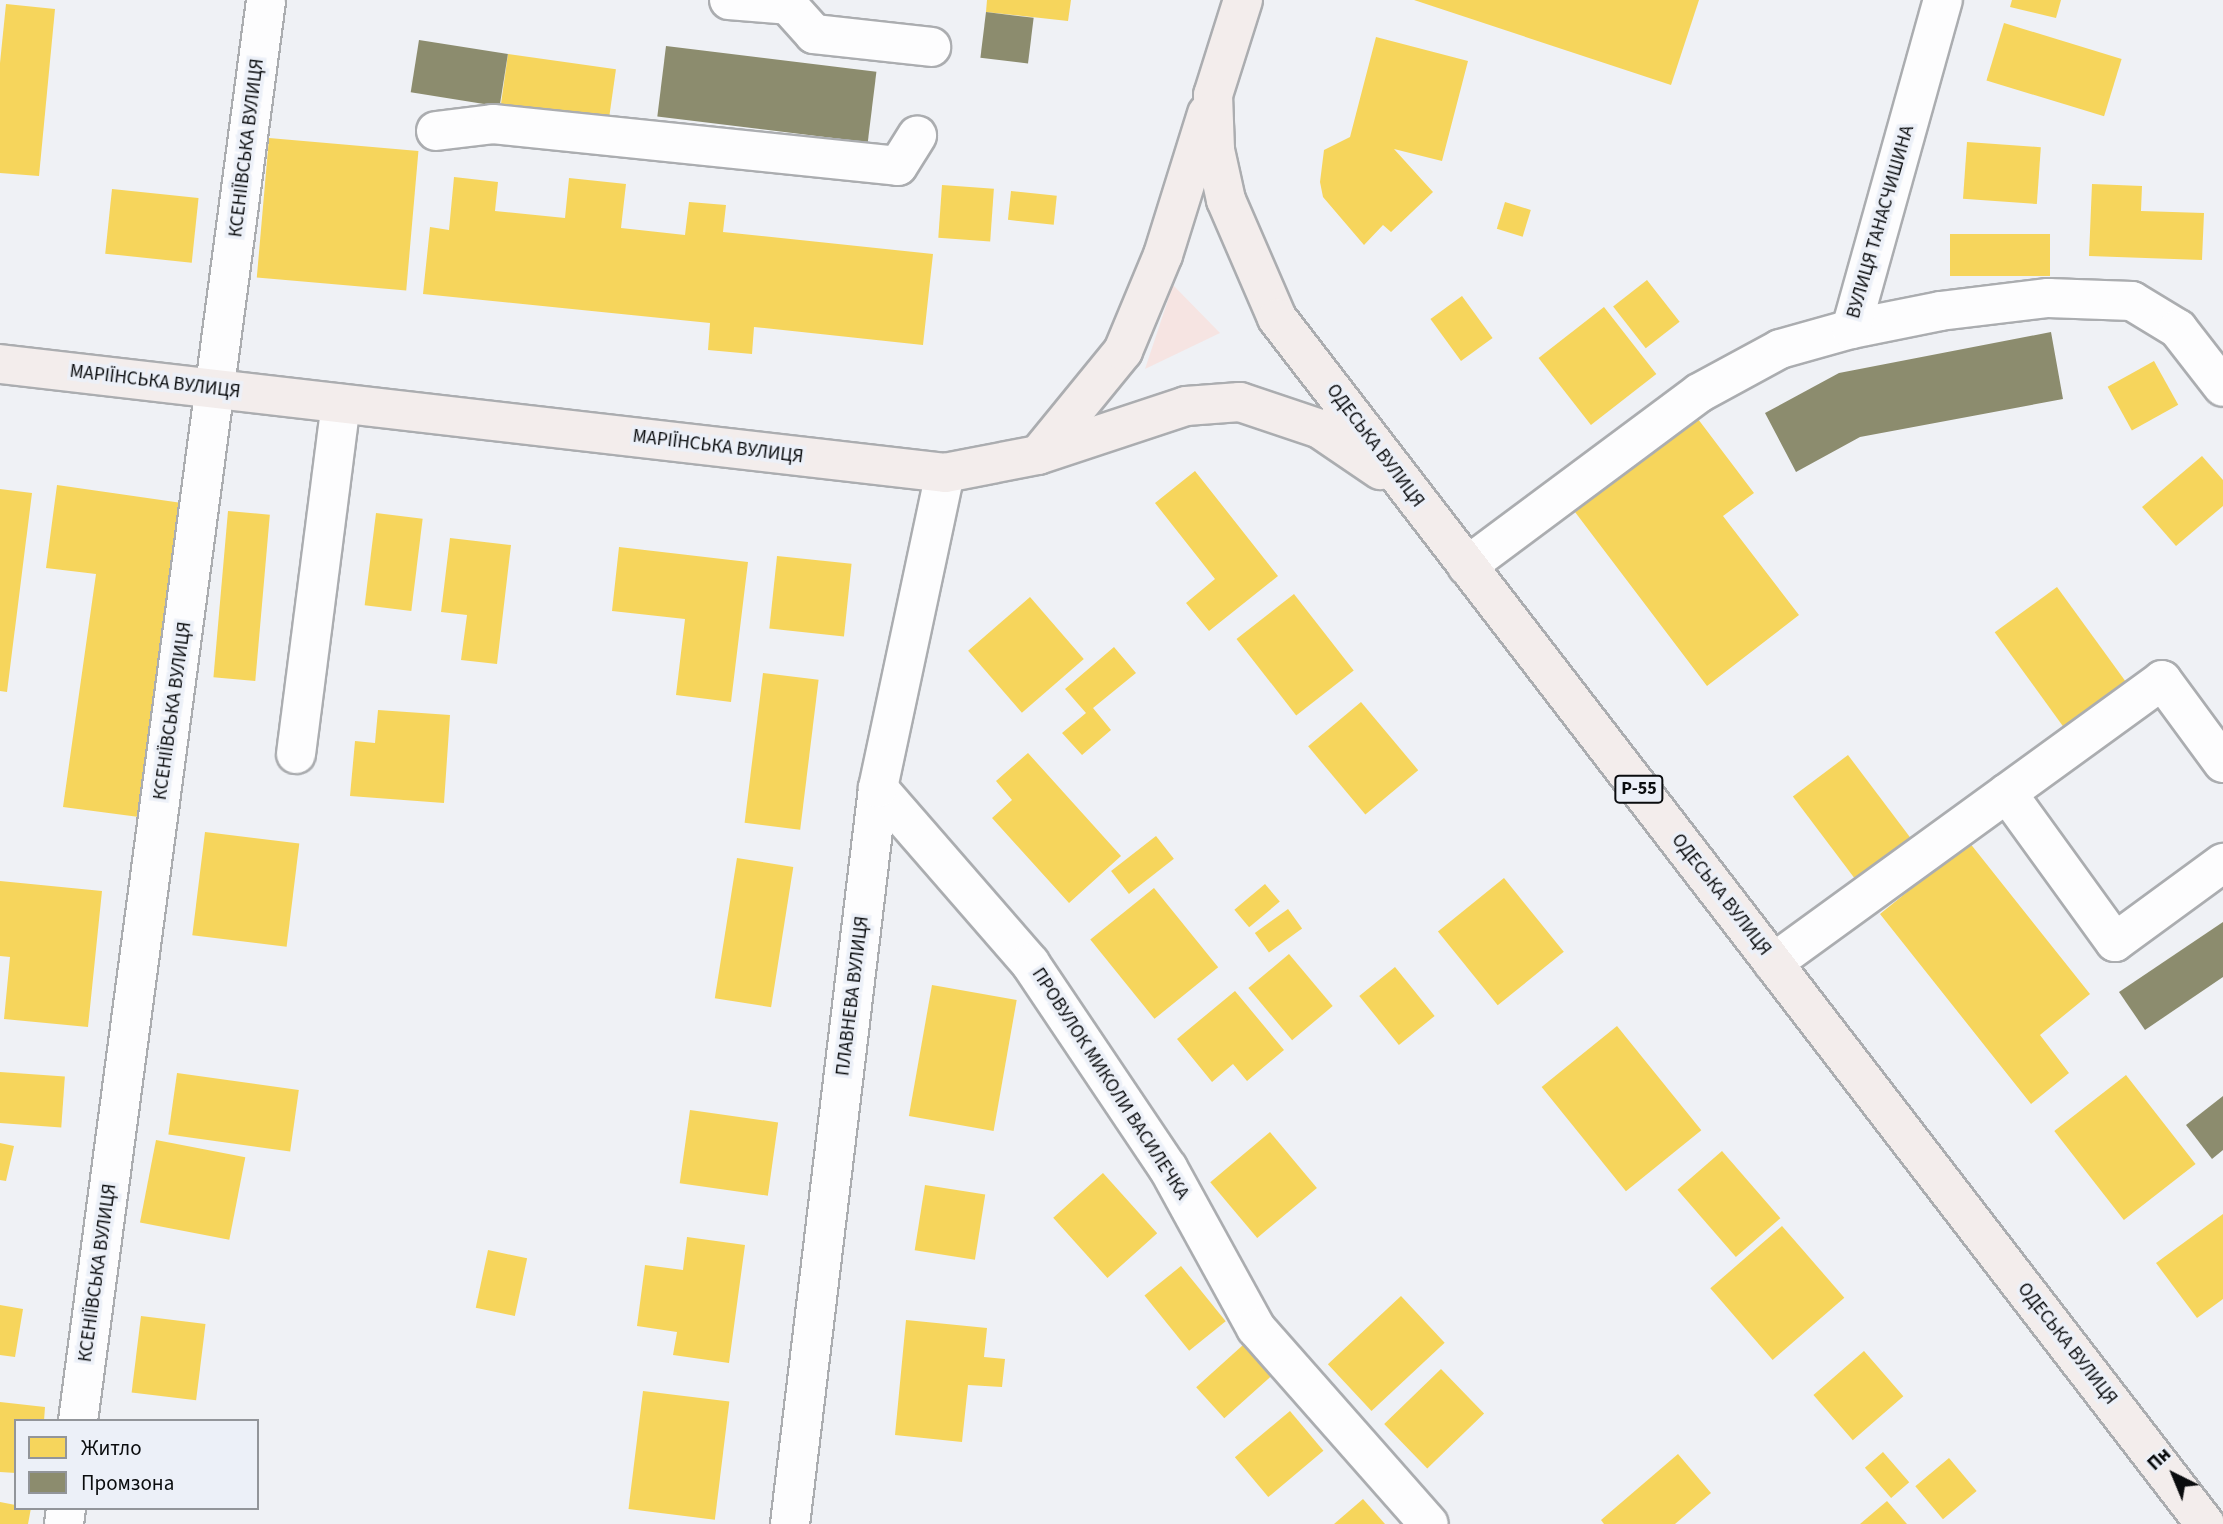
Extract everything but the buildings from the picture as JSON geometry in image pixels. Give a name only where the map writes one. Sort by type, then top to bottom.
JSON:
[{"type":"main road","name":"ОДЕСЬКА ВУЛИЦЯ","points":[[1038,455],[1123,351],[1163,255],[1243,0]]},
{"type":"main road","name":"ОДЕСЬКА ВУЛИЦЯ","points":[[1213,95],[1215,150],[1226,200],[1256,274],[1278,318],[2205,1524]]},
{"type":"main road","name":"МАРІЇНСЬКА ВУЛИЦЯ","points":[[0,364],[945,473],[1038,455],[1186,406],[1240,401],[1320,429],[1407,489]]},
{"type":"street","name":"КСЕНІЇВСЬКА ВУЛИЦЯ","points":[[78,1419],[266,0]]},
{"type":"street","points":[[729,0],[788,5],[814,34],[931,47]]},
{"type":"street","name":"ВУЛИЦЯ ТАНАСЧИШИНА","points":[[1467,566],[1699,393],[1780,349],[1851,329],[1943,0]]},
{"type":"street","points":[[436,131],[493,124],[898,166],[917,135]]},
{"type":"street","points":[[1851,329],[1940,311],[2048,298],[2132,301],[2178,329],[2223,387]]},
{"type":"street","points":[[296,754],[341,404]]},
{"type":"street","name":"ПЛАВНЕВА ВУЛИЦЯ","points":[[790,1524],[877,788],[945,473]]},
{"type":"street","points":[[1773,963],[2162,680],[2223,763]]},
{"type":"street","name":"ПРОВУЛОК МИКОЛИ ВАСИЛЕЧКА","points":[[877,788],[1030,963],[1168,1168],[1256,1328],[1429,1524]]},
{"type":"street","points":[[2007,793],[2115,942],[2223,863]]},
{"type":"shaded area","points":[[1173,285],[1220,333],[1145,369]]}]
